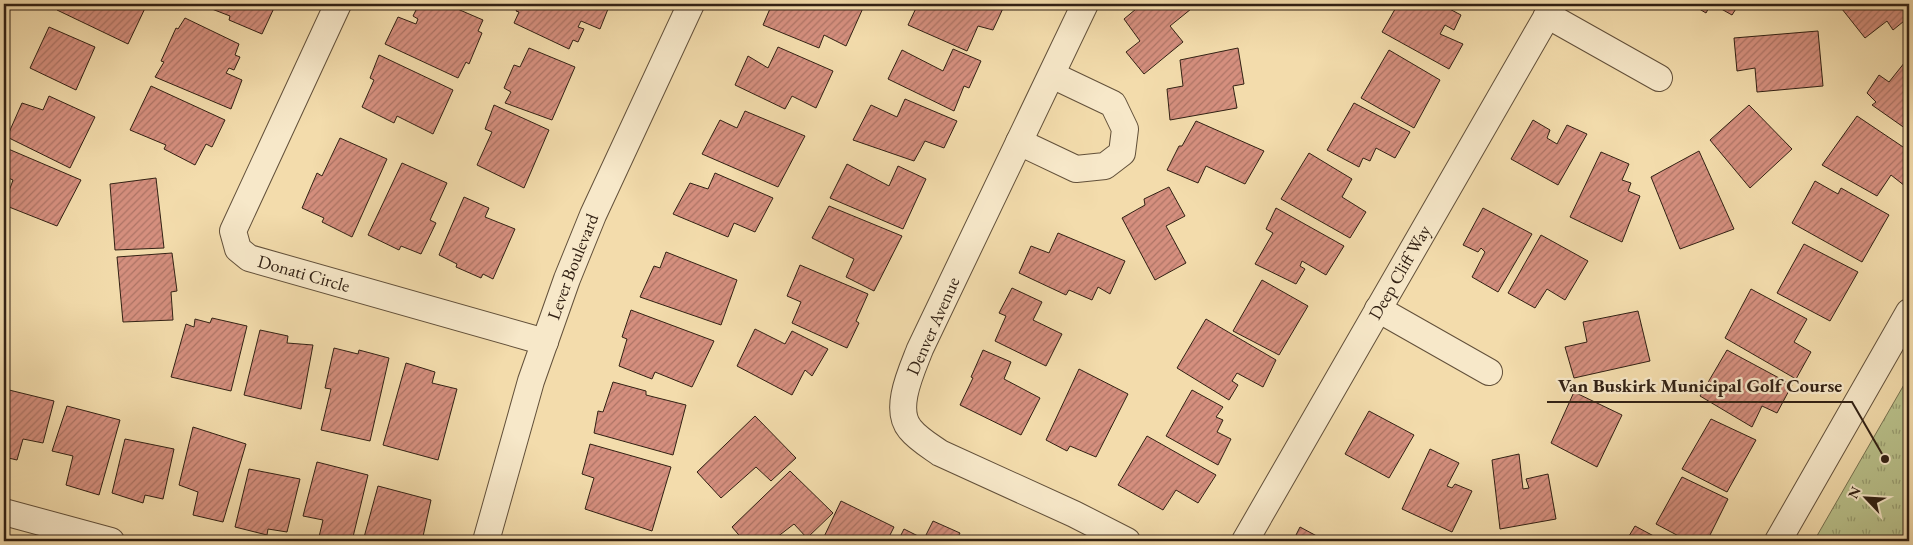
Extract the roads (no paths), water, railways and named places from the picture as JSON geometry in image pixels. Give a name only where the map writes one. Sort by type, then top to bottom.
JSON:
[{"type":"street","name":"Donati Circle","points":[[338,4],[233,230],[238,249],[249,258],[545,342]]},
{"type":"street","name":"Lever Boulevard","points":[[486,541],[531,381],[566,279],[692,4]]},
{"type":"street","name":"Denver Avenue","points":[[1085,4],[920,349],[907,380],[903,405],[904,417],[908,428],[940,454],[1074,514],[1127,541]]},
{"type":"street","points":[[1551,9],[1660,78]]},
{"type":"street","name":"Deep Cliff Way","points":[[1246,541],[1551,9]]},
{"type":"street","points":[[1019,142],[1076,169],[1105,166],[1122,152],[1125,129],[1112,104],[1052,75]]},
{"type":"street","points":[[1378,309],[1489,372]]},
{"type":"street","points":[[1778,541],[1909,312]]},
{"type":"street","points":[[4,512],[111,541]]},
{"type":"place","name":"Van Buskirk Municipal Golf Course","points":[[1885,459]]}]
